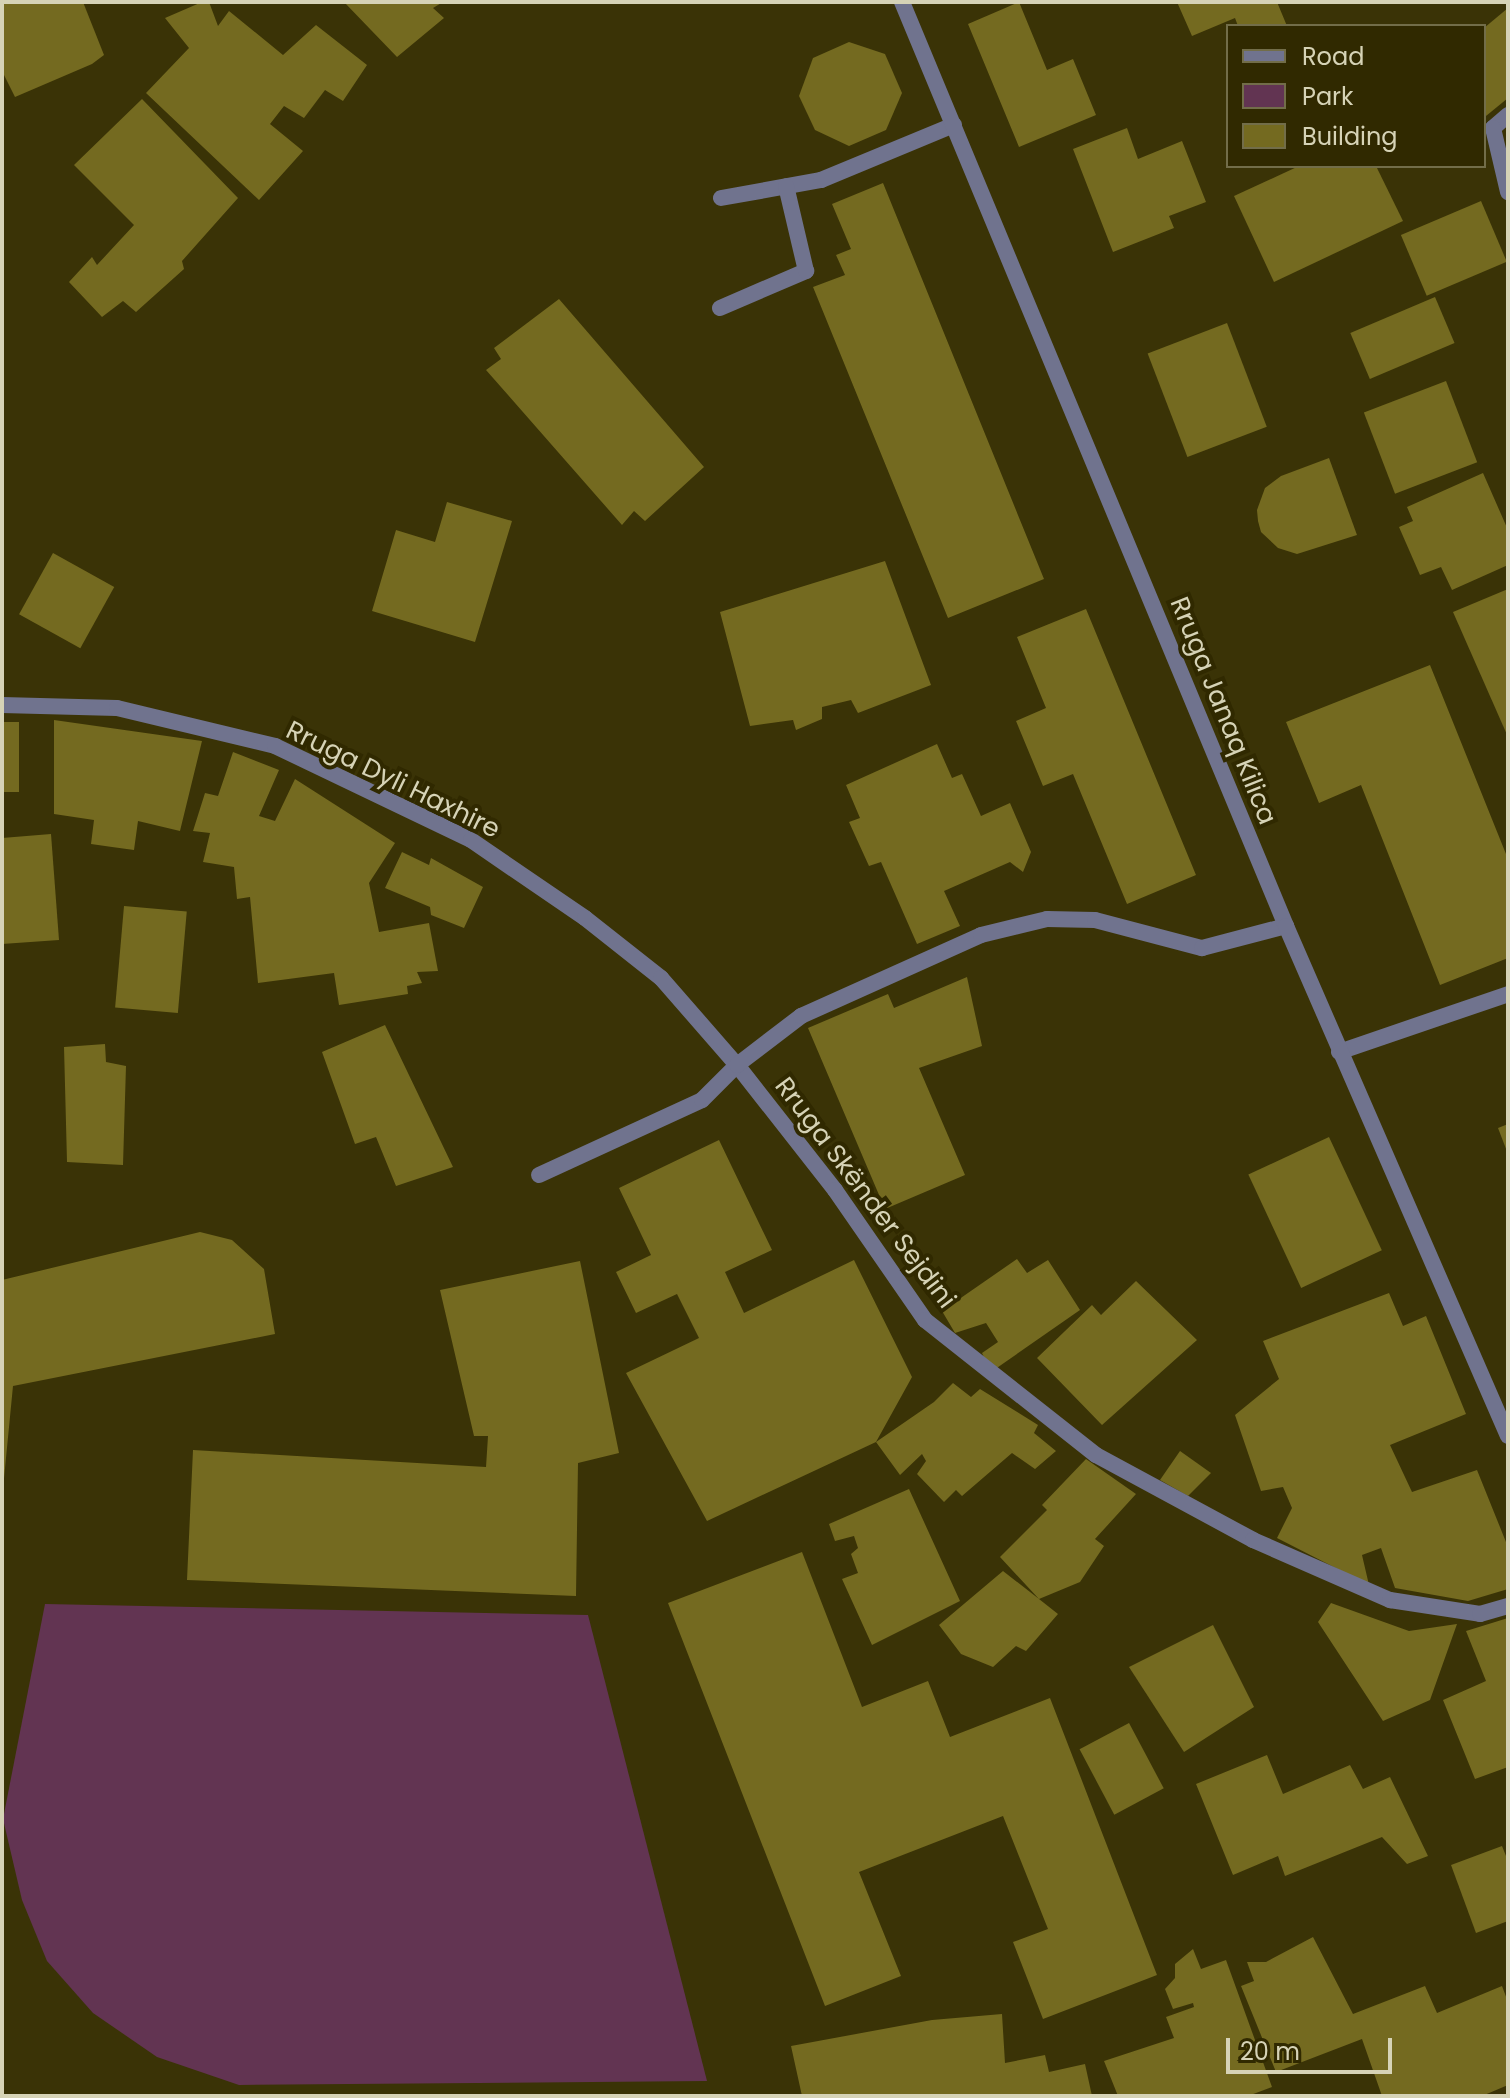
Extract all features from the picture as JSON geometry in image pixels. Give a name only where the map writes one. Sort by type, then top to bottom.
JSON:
[{"type":"street","name":"Rruga Janaq Kilica","points":[[902,2],[1339,1052],[1508,1436]]},
{"type":"street","points":[[1508,115],[1493,128],[1508,192]]},
{"type":"street","points":[[721,198],[821,180],[954,125]]},
{"type":"street","points":[[720,308],[806,271],[786,186]]},
{"type":"street","name":"Rruga Dyli Haxhire","points":[[2,705],[117,708],[275,746],[471,840],[585,918],[661,978],[737,1065]]},
{"type":"street","points":[[539,1175],[702,1100],[737,1065],[801,1016],[994,932],[1047,919],[1095,920],[1202,948],[1286,926]]},
{"type":"street","points":[[1339,1052],[1508,994]]},
{"type":"street","name":"Rruga Skënder Sejdini","points":[[737,1065],[835,1190],[925,1320],[1096,1455],[1253,1540],[1390,1600],[1480,1614],[1508,1606]]},
{"type":"green space","points":[[45,1604],[588,1615],[707,2081],[239,2085],[157,2057],[93,2013],[47,1961],[22,1900],[3,1819]]},
{"type":"building","points":[[2,2],[83,2],[104,55],[92,64],[15,97],[2,71]]},
{"type":"building","points":[[209,2],[218,26],[229,11],[283,55],[316,25],[367,65],[343,101],[325,90],[304,118],[284,106],[270,124],[303,151],[259,200],[146,93],[189,48],[165,18]]},
{"type":"building","points":[[344,2],[443,2],[433,8],[444,18],[397,57]]},
{"type":"building","points":[[1019,2],[1047,70],[1073,59],[1096,115],[1019,147],[968,24]]},
{"type":"building","points":[[1177,2],[1277,2],[1286,24],[1237,24],[1235,18],[1192,36]]},
{"type":"building","points":[[1508,8],[1508,98],[1486,116],[1486,26]]},
{"type":"building","points":[[849,42],[885,54],[902,93],[886,130],[849,146],[815,130],[799,96],[813,58]]},
{"type":"building","points":[[142,99],[238,198],[182,261],[184,269],[136,312],[123,301],[102,317],[69,282],[92,257],[97,265],[134,225],[74,165]]},
{"type":"building","points":[[1127,128],[1138,159],[1182,141],[1206,202],[1169,216],[1174,228],[1113,252],[1073,149]]},
{"type":"building","points":[[1295,168],[1377,168],[1403,221],[1274,282],[1234,196]]},
{"type":"building","points":[[883,183],[1044,579],[948,618],[813,287],[845,275],[836,255],[851,249],[832,204]]},
{"type":"building","points":[[1481,201],[1507,262],[1427,296],[1401,235]]},
{"type":"building","points":[[1435,297],[1455,343],[1370,379],[1350,333]]},
{"type":"building","points":[[559,299],[704,467],[645,521],[634,511],[622,525],[486,370],[501,359],[494,348]]},
{"type":"building","points":[[1227,323],[1267,427],[1187,457],[1148,353]]},
{"type":"building","points":[[1446,381],[1477,462],[1395,494],[1364,413]]},
{"type":"building","points":[[1329,458],[1357,535],[1297,554],[1278,548],[1261,532],[1258,521],[1257,510],[1265,488],[1281,476]]},
{"type":"building","points":[[1483,473],[1508,530],[1508,565],[1452,590],[1441,567],[1420,575],[1399,527],[1413,521],[1407,507]]},
{"type":"building","points":[[447,502],[512,521],[475,642],[372,611],[396,530],[435,542]]},
{"type":"building","points":[[53,553],[114,587],[80,648],[19,614]]},
{"type":"building","points":[[885,561],[931,685],[858,713],[851,700],[822,707],[822,719],[796,730],[793,720],[750,726],[720,612]]},
{"type":"building","points":[[1508,589],[1508,737],[1453,612]]},
{"type":"building","points":[[1086,609],[1196,875],[1127,904],[1073,774],[1043,786],[1016,721],[1046,708],[1017,637]]},
{"type":"building","points":[[1430,665],[1508,859],[1508,958],[1440,985],[1361,785],[1319,803],[1286,722]]},
{"type":"building","points":[[54,720],[202,741],[180,831],[138,821],[134,850],[91,844],[94,820],[54,814]]},
{"type":"building","points":[[2,722],[19,722],[19,792],[2,792]]},
{"type":"building","points":[[937,744],[952,778],[962,774],[981,816],[1010,803],[1031,852],[1023,872],[1010,862],[944,891],[960,926],[917,944],[881,862],[869,866],[849,822],[860,818],[846,785]]},
{"type":"building","points":[[233,752],[279,770],[259,816],[275,821],[295,779],[395,843],[369,883],[379,932],[429,923],[438,971],[417,972],[422,983],[407,986],[408,994],[339,1005],[334,973],[258,983],[250,897],[237,899],[234,867],[203,862],[210,833],[193,831],[205,793],[218,796]]},
{"type":"building","points":[[51,834],[59,940],[2,944],[2,838]]},
{"type":"building","points":[[402,852],[429,865],[431,858],[483,887],[464,928],[431,915],[430,907],[385,888]]},
{"type":"building","points":[[124,906],[187,911],[178,1013],[115,1008]]},
{"type":"building","points":[[967,977],[982,1046],[919,1068],[965,1175],[885,1209],[808,1028],[888,994],[894,1008]]},
{"type":"building","points":[[385,1025],[453,1167],[396,1186],[376,1137],[355,1144],[322,1052]]},
{"type":"building","points":[[105,1044],[106,1062],[126,1066],[123,1165],[67,1162],[64,1047]]},
{"type":"building","points":[[1508,1124],[1508,1154],[1498,1128]]},
{"type":"building","points":[[1329,1137],[1382,1250],[1301,1288],[1248,1175]]},
{"type":"building","points":[[719,1140],[772,1250],[725,1272],[744,1313],[854,1260],[912,1377],[876,1442],[707,1521],[626,1373],[699,1338],[677,1294],[636,1313],[616,1272],[651,1255],[619,1188]]},
{"type":"building","points":[[200,1232],[232,1240],[264,1269],[275,1334],[13,1386],[2,1499],[2,1280]]},
{"type":"building","points":[[1017,1259],[1027,1273],[1048,1260],[1080,1310],[991,1372],[982,1353],[998,1342],[986,1323],[955,1333],[942,1311]]},
{"type":"building","points":[[580,1261],[619,1453],[578,1463],[576,1596],[187,1580],[193,1450],[486,1467],[488,1436],[474,1436],[440,1290]]},
{"type":"building","points":[[1136,1281],[1197,1340],[1102,1425],[1037,1358],[1092,1305],[1101,1315]]},
{"type":"building","points":[[1389,1293],[1403,1326],[1426,1316],[1466,1414],[1390,1445],[1412,1492],[1477,1470],[1508,1547],[1508,1589],[1468,1601],[1395,1588],[1381,1548],[1362,1555],[1369,1585],[1277,1538],[1292,1508],[1283,1487],[1261,1491],[1235,1415],[1279,1379],[1263,1341]]},
{"type":"building","points":[[953,1383],[971,1397],[980,1389],[1038,1425],[1034,1433],[1056,1451],[1035,1469],[1012,1453],[962,1496],[956,1490],[944,1502],[917,1474],[926,1461],[922,1454],[900,1475],[876,1442],[934,1402]]},
{"type":"building","points":[[1180,1451],[1211,1473],[1188,1496],[1160,1480]]},
{"type":"building","points":[[1086,1459],[1136,1494],[1095,1539],[1104,1546],[1080,1582],[1039,1599],[1000,1557],[1047,1510],[1042,1505]]},
{"type":"building","points":[[909,1489],[960,1601],[872,1645],[842,1579],[858,1573],[851,1554],[858,1548],[854,1536],[835,1541],[829,1524]]},
{"type":"building","points":[[802,1552],[862,1707],[928,1681],[950,1737],[1050,1698],[1157,1975],[1043,2019],[1013,1942],[1048,1929],[1003,1816],[859,1872],[901,1976],[825,2006],[668,1603]]},
{"type":"building","points":[[1003,1571],[1058,1614],[1026,1651],[1016,1646],[993,1667],[961,1654],[939,1625]]},
{"type":"building","points":[[1331,1603],[1409,1631],[1457,1624],[1430,1700],[1383,1721],[1318,1622]]},
{"type":"building","points":[[1508,1618],[1508,1767],[1475,1779],[1443,1700],[1486,1681],[1466,1631]]},
{"type":"building","points":[[1213,1625],[1254,1707],[1184,1752],[1129,1667]]},
{"type":"building","points":[[1129,1723],[1164,1788],[1114,1815],[1080,1749]]},
{"type":"building","points":[[1267,1755],[1283,1794],[1350,1765],[1363,1789],[1390,1777],[1428,1856],[1407,1864],[1382,1837],[1285,1876],[1278,1856],[1233,1875],[1196,1784]]},
{"type":"building","points":[[1502,1846],[1508,1861],[1508,1921],[1476,1933],[1451,1865]]},
{"type":"building","points":[[1313,1937],[1353,2014],[1425,1986],[1437,2013],[1502,1986],[1508,2002],[1508,2085],[1482,2096],[1382,2096],[1362,2039],[1276,2072],[1241,1986],[1254,1981],[1247,1962],[1266,1962]]},
{"type":"building","points":[[1193,1949],[1201,1969],[1226,1960],[1272,2087],[1248,2096],[1118,2096],[1104,2061],[1174,2038],[1166,2017],[1194,2007],[1193,2003],[1173,2009],[1165,1989],[1175,1978],[1175,1964]]},
{"type":"building","points":[[1002,2014],[1005,2063],[1045,2055],[1049,2072],[1085,2064],[1092,2096],[802,2096],[791,2046],[932,2020]]}]
